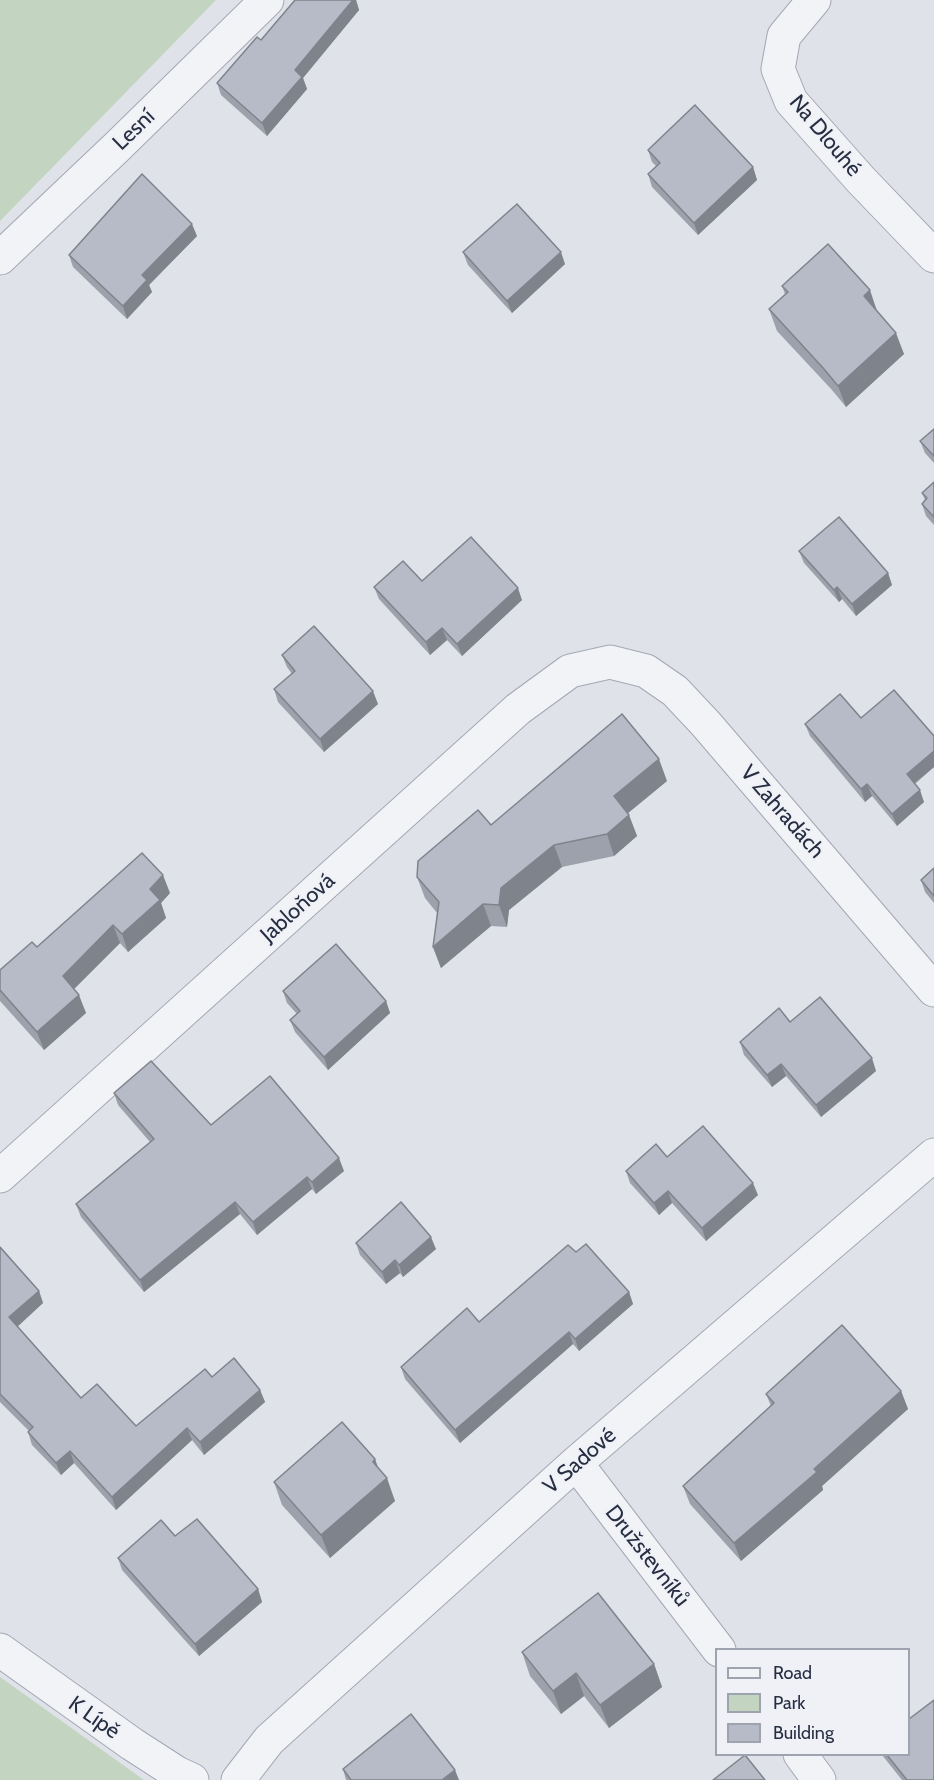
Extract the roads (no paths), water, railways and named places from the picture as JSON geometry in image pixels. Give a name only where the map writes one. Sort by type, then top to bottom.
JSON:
[{"type":"street","name":"Lesní","points":[[0,258],[267,0]]},
{"type":"street","name":"Na Dlouhé","points":[[814,0],[784,36],[778,69],[791,101],[861,180],[934,256]]},
{"type":"street","name":"V Zahradách","points":[[610,662],[646,671],[675,691],[706,724],[934,990]]},
{"type":"street","name":"Jabloňová","points":[[0,1176],[518,709],[570,671],[610,662]]},
{"type":"street","name":"V Sadové","points":[[238,1780],[270,1740],[576,1463],[934,1155]]},
{"type":"street","name":"Družstevníků","points":[[576,1463],[717,1648]]},
{"type":"street","name":"K Lípě","points":[[0,1650],[132,1744],[192,1780]]},
{"type":"street","points":[[801,1756],[819,1780]]}]
